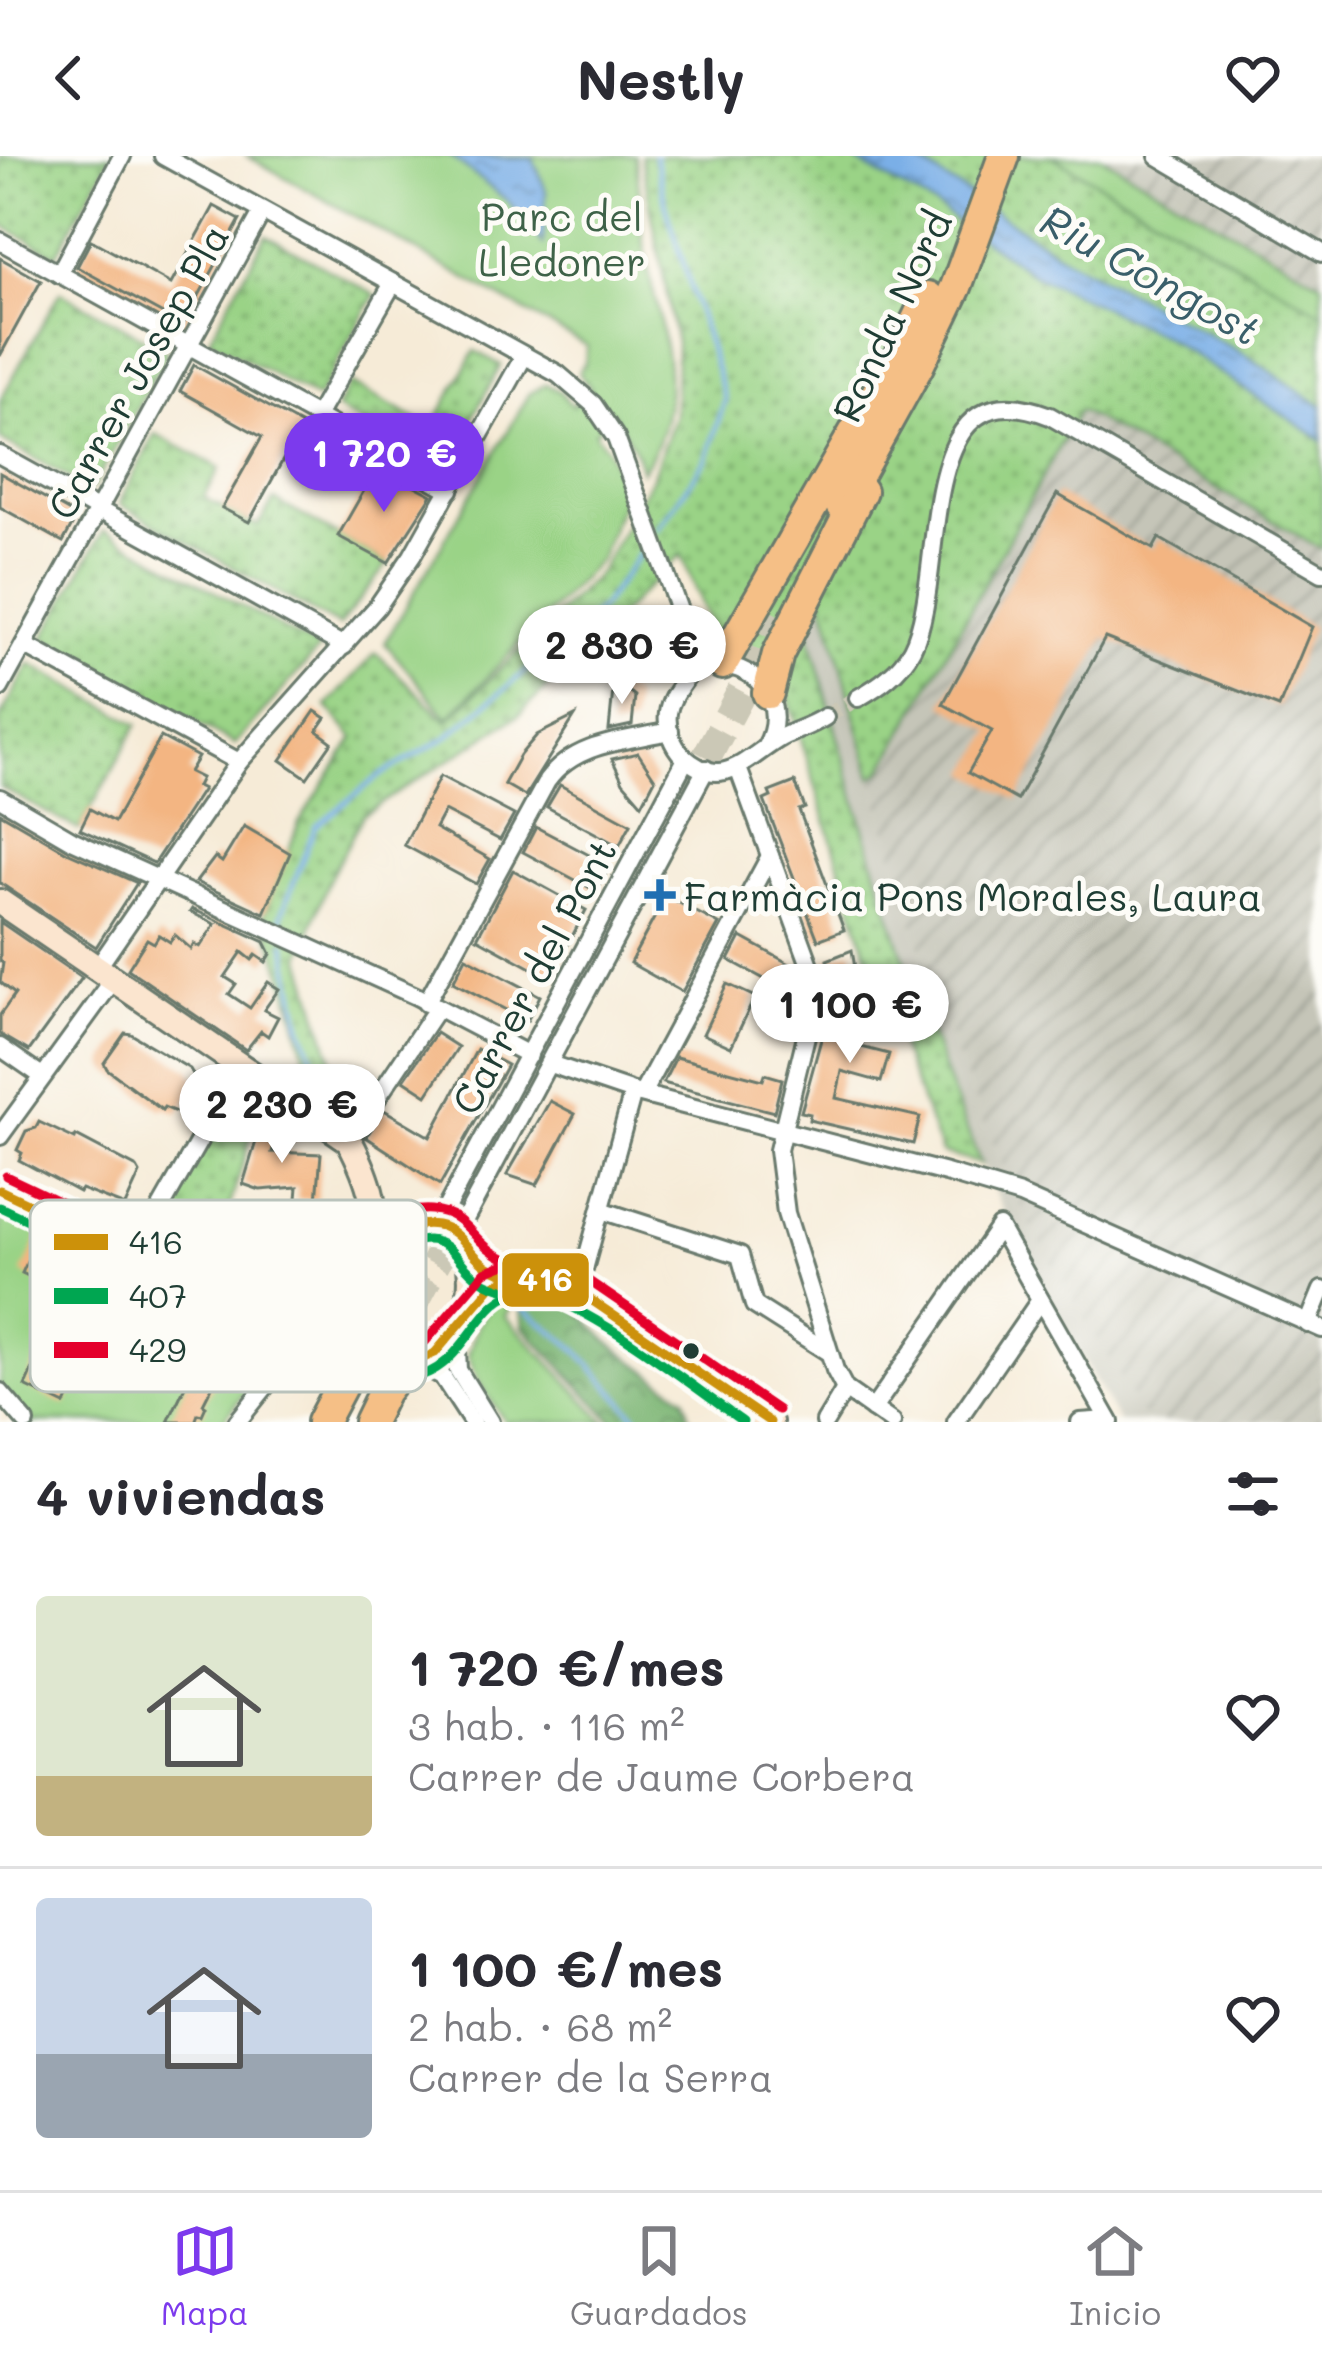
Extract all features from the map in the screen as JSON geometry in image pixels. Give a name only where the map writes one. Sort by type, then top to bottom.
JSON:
[{"type":"highway","name":"Ronda Nord","points":[[909,360],[984,156]]},
{"type":"highway","name":"Ronda Nord","points":[[835,504],[909,360],[956,287],[1004,156]]},
{"type":"highway","points":[[720,665],[909,360]]},
{"type":"highway","points":[[769,696],[778,654],[850,514],[909,360]]},
{"type":"highway","points":[[322,1422],[338,1392]]},
{"type":"highway","points":[[336,1422],[357,1392]]},
{"type":"highway","points":[[352,1422],[362,1392]]},
{"type":"highway","points":[[368,1422],[389,1392]]},
{"type":"street","points":[[59,274],[122,156]]},
{"type":"street","points":[[163,156],[577,389],[616,438],[699,657],[752,674],[791,716],[825,717],[777,740],[738,768],[706,769],[686,759],[670,731],[668,707],[694,665],[693,648]]},
{"type":"street","points":[[1158,156],[1322,254]]},
{"type":"street","name":"Carrer Josep Pla","points":[[0,688],[262,212]]},
{"type":"street","points":[[0,241],[450,490]]},
{"type":"street","points":[[317,416],[393,283]]},
{"type":"street","points":[[0,1136],[239,762],[344,646],[412,556],[524,356]]},
{"type":"street","points":[[858,698],[894,673],[911,651],[926,609],[948,458],[961,431],[993,409],[1018,406],[1050,416],[1322,573]]},
{"type":"street","points":[[0,455],[344,646]]},
{"type":"street","points":[[24,645],[239,762]]},
{"type":"street","points":[[684,679],[697,670],[720,665]]},
{"type":"street","points":[[761,753],[774,726],[769,696]]},
{"type":"street","points":[[349,1140],[431,1006],[561,761],[579,751],[670,731]]},
{"type":"street","name":"Carrer del Pont","points":[[443,1232],[529,1055],[686,759]]},
{"type":"street","points":[[738,768],[818,987],[778,1150],[785,1213],[828,1352],[845,1389],[892,1422]]},
{"type":"street","name":"Carrer del Pont","points":[[443,1232],[550,1064],[706,769]]},
{"type":"street","points":[[0,798],[72,840],[300,942],[529,1055]]},
{"type":"street","points":[[578,1291],[638,1093],[770,856]]},
{"type":"street","points":[[0,902],[349,1140],[378,1200]]},
{"type":"street","points":[[0,1048],[42,1076]]},
{"type":"street","points":[[550,1064],[638,1093],[1020,1196],[1315,1326],[1322,1290]]},
{"type":"street","points":[[166,1200],[228,1090],[246,1068]]},
{"type":"street","points":[[0,1190],[30,1204]]},
{"type":"street","points":[[601,1210],[740,1255],[754,1305],[828,1352]]},
{"type":"street","points":[[873,1409],[999,1227],[1109,1421],[1080,1422]]},
{"type":"street","points":[[426,1228],[443,1232],[486,1265],[578,1291],[770,1422]]},
{"type":"street","points":[[426,1234],[443,1232]]},
{"type":"street","points":[[443,1232],[472,1269],[461,1320],[458,1370],[490,1422]]},
{"type":"street","points":[[426,1356],[436,1351],[490,1286],[516,1277]]},
{"type":"street","points":[[956,1422],[1040,1300]]},
{"type":"street","points":[[426,1370],[442,1376],[472,1422]]},
{"type":"street","points":[[825,1422],[845,1389]]},
{"type":"street","points":[[0,1392],[26,1422]]},
{"type":"street","points":[[237,1422],[260,1392]]},
{"type":"shaded area","points":[[1100,156],[1322,156],[1322,283],[1243,236]]},
{"type":"shaded area","points":[[1079,410],[1322,549],[1322,1422],[1147,1422],[1131,1402],[1024,1216],[958,1061],[909,913],[872,777],[882,771]]},
{"type":"shaded area","points":[[823,598],[909,913],[958,1061],[1024,1216],[1147,1422],[1119,1422],[1112,1411],[1009,1225],[940,1067],[863,831],[805,617]]},
{"type":"green space","points":[[0,156],[111,156],[56,255],[0,224]]},
{"type":"green space","name":"Parc del Lledoner","points":[[247,156],[635,156],[644,245],[668,366],[665,417],[657,444],[642,471],[612,412],[595,433],[608,449],[628,500],[621,503],[600,559],[448,718],[385,643],[530,393],[546,384],[572,406],[591,388],[578,372],[585,363],[587,346]]},
{"type":"green space","points":[[641,156],[847,156],[935,206],[1033,274],[1164,336],[1322,440],[1322,549],[1079,410],[882,771],[872,777],[823,599],[805,617],[906,962],[981,1164],[941,1153],[874,977],[783,680],[718,647],[681,554],[519,715],[363,815],[328,882],[301,955],[340,1087],[316,1099],[287,986],[263,917],[299,823],[354,738],[327,706],[376,653],[447,721],[599,573],[653,475],[675,414],[676,343]]},
{"type":"green space","points":[[910,156],[1052,156],[1322,313],[1322,406],[1247,356],[1065,258]]},
{"type":"green space","points":[[1052,156],[1100,156],[1322,283],[1322,313]]},
{"type":"green space","points":[[266,235],[375,295],[317,399],[209,339]]},
{"type":"green space","points":[[60,292],[168,351],[92,490],[0,439],[0,401]]},
{"type":"green space","points":[[475,351],[501,365],[444,469],[336,409],[350,383],[432,428]]},
{"type":"green space","points":[[155,434],[220,468],[204,498],[258,526],[274,500],[388,563],[339,626],[119,504]]},
{"type":"green space","points":[[104,530],[319,649],[235,744],[44,638]]},
{"type":"green space","points":[[30,664],[138,724],[79,830],[0,787],[0,718]]},
{"type":"green space","points":[[242,1084],[263,1097],[232,1200],[174,1200]]},
{"type":"green space","points":[[0,1197],[30,1212],[30,1392],[245,1392],[222,1422],[30,1422],[0,1388]]},
{"type":"green space","points":[[518,1290],[505,1316],[606,1422],[505,1422],[478,1381],[468,1355],[489,1306]]},
{"type":"green space","points":[[533,1295],[560,1299],[579,1311],[613,1345],[684,1397],[691,1422],[614,1422],[523,1327],[521,1309]]},
{"type":"water","points":[[450,156],[533,158],[546,191],[543,244],[508,201]]},
{"type":"water","points":[[847,156],[910,156],[1065,258],[1247,356],[1322,406],[1322,440],[1164,336],[1033,274],[935,206]]},
{"type":"building","points":[[214,206],[240,220],[183,325],[77,267],[91,240],[171,284]]},
{"type":"building","points":[[0,258],[41,281],[0,356]]},
{"type":"building","points":[[194,365],[302,425],[249,522],[222,508],[262,437],[180,391]]},
{"type":"building","points":[[378,466],[432,495],[388,563],[338,536]]},
{"type":"building","points":[[0,473],[77,516],[63,542],[0,507]]},
{"type":"building","points":[[1057,494],[1153,549],[1159,538],[1312,627],[1279,707],[1105,638],[1017,800],[968,773],[992,731],[943,704]]},
{"type":"building","points":[[661,619],[671,645],[648,667],[623,657],[644,632]]},
{"type":"building","points":[[614,680],[635,696],[632,725],[609,730]]},
{"type":"building","points":[[315,711],[326,718],[317,731],[332,742],[307,778],[281,760]]},
{"type":"building","points":[[575,716],[525,796],[504,784],[537,735]]},
{"type":"building","points":[[161,737],[198,757],[189,772],[201,778],[197,786],[203,789],[154,863],[80,829],[90,809],[114,822]]},
{"type":"building","points":[[638,753],[655,779],[642,804],[623,782],[612,759]]},
{"type":"building","points":[[440,776],[514,815],[500,840],[444,811],[435,828],[490,859],[476,884],[404,845]]},
{"type":"building","points":[[795,782],[805,808],[799,810],[844,930],[818,940],[764,800],[771,797],[769,792]]},
{"type":"building","points":[[560,785],[631,824],[619,846],[547,807]]},
{"type":"building","points":[[0,813],[67,852],[137,883],[96,947],[0,883]]},
{"type":"building","points":[[244,826],[290,853],[264,913],[196,882],[215,857],[222,862]]},
{"type":"building","points":[[536,827],[610,866],[596,891],[523,852]]},
{"type":"building","points":[[513,870],[586,910],[550,978],[477,938]]},
{"type":"building","points":[[666,896],[719,924],[682,992],[630,963]]},
{"type":"building","points":[[190,912],[265,942],[271,954],[266,962],[242,952],[225,977],[236,984],[229,994],[250,1008],[268,982],[279,989],[264,1010],[278,1017],[268,1036],[261,1031],[246,1050],[128,969],[147,939],[154,943],[159,935],[170,942],[175,935],[191,949],[194,944],[200,947],[215,924]]},
{"type":"building","points":[[0,922],[82,978],[29,1051],[0,1034],[0,1015],[15,994],[0,982]]},
{"type":"building","points":[[741,937],[797,968],[800,975],[790,993],[729,960]]},
{"type":"building","points":[[852,950],[860,998],[849,1044],[889,1054],[881,1082],[842,1071],[836,1098],[920,1117],[913,1144],[809,1120],[810,1114],[801,1112],[833,996],[827,960]]},
{"type":"building","points":[[466,957],[540,996],[527,1021],[453,982]]},
{"type":"building","points":[[727,984],[755,997],[731,1047],[703,1034]]},
{"type":"building","points":[[125,1033],[190,1069],[198,1083],[178,1113],[162,1110],[107,1069],[104,1063]]},
{"type":"building","points":[[436,1033],[458,1047],[427,1095],[404,1080]]},
{"type":"building","points":[[477,1049],[507,1065],[440,1185],[366,1137],[384,1110],[430,1137]]},
{"type":"building","points":[[676,1057],[763,1080],[765,1074],[782,1079],[774,1112],[663,1083]]},
{"type":"building","points":[[550,1101],[575,1114],[537,1185],[507,1175]]},
{"type":"building","points":[[264,1115],[281,1122],[272,1152],[321,1154],[317,1200],[297,1199],[298,1187],[260,1190],[243,1184]]},
{"type":"building","points":[[39,1122],[76,1136],[137,1168],[140,1173],[128,1200],[79,1192],[19,1160],[22,1153],[17,1150],[26,1131]]},
{"type":"building","points":[[38,1392],[71,1392],[65,1405]]},
{"type":"building","points":[[182,1392],[209,1392],[195,1422],[168,1422]]},
{"type":"waterway","points":[[655,156],[725,400],[706,460],[657,529]]},
{"type":"waterway","points":[[283,932],[281,916],[315,827],[379,776],[446,738],[602,607],[647,543]]},
{"type":"waterway","points":[[285,943],[301,1025],[327,1093]]},
{"type":"waterway","points":[[514,1301],[577,1350],[641,1422]]},
{"type":"tunnel","points":[[685,797],[782,617]]},
{"type":"tunnel","points":[[825,717],[858,698]]},
{"type":"tunnel","points":[[426,1281],[464,1209]]},
{"type":"transit line","name":"429","points":[[6,1176],[56,1200]]},
{"type":"transit line","name":"416","points":[[0,1190],[30,1204]]},
{"type":"transit line","name":"407","points":[[0,1207],[30,1221]]},
{"type":"transit line","name":"429","points":[[426,1210],[453,1216],[498,1255],[544,1265]]},
{"type":"transit line","name":"416","points":[[426,1224],[452,1231],[493,1269],[542,1280]]},
{"type":"transit line","name":"407","points":[[426,1240],[449,1249],[485,1282],[540,1295]]},
{"type":"transit line","name":"429","points":[[426,1341],[485,1272],[510,1262],[542,1263],[586,1279],[778,1410]]},
{"type":"transit line","name":"416","points":[[426,1357],[435,1353],[492,1286],[513,1277],[540,1278],[578,1291],[770,1422]]},
{"type":"transit line","name":"407","points":[[426,1374],[444,1363],[506,1296],[543,1295],[602,1323],[743,1422]]},
{"type":"place","name":"Farmàcia Pons Morales, Laura","points":[[660,895]]},
{"type":"water label","name":"Riu Congost","points":[[1151,274]]}]
